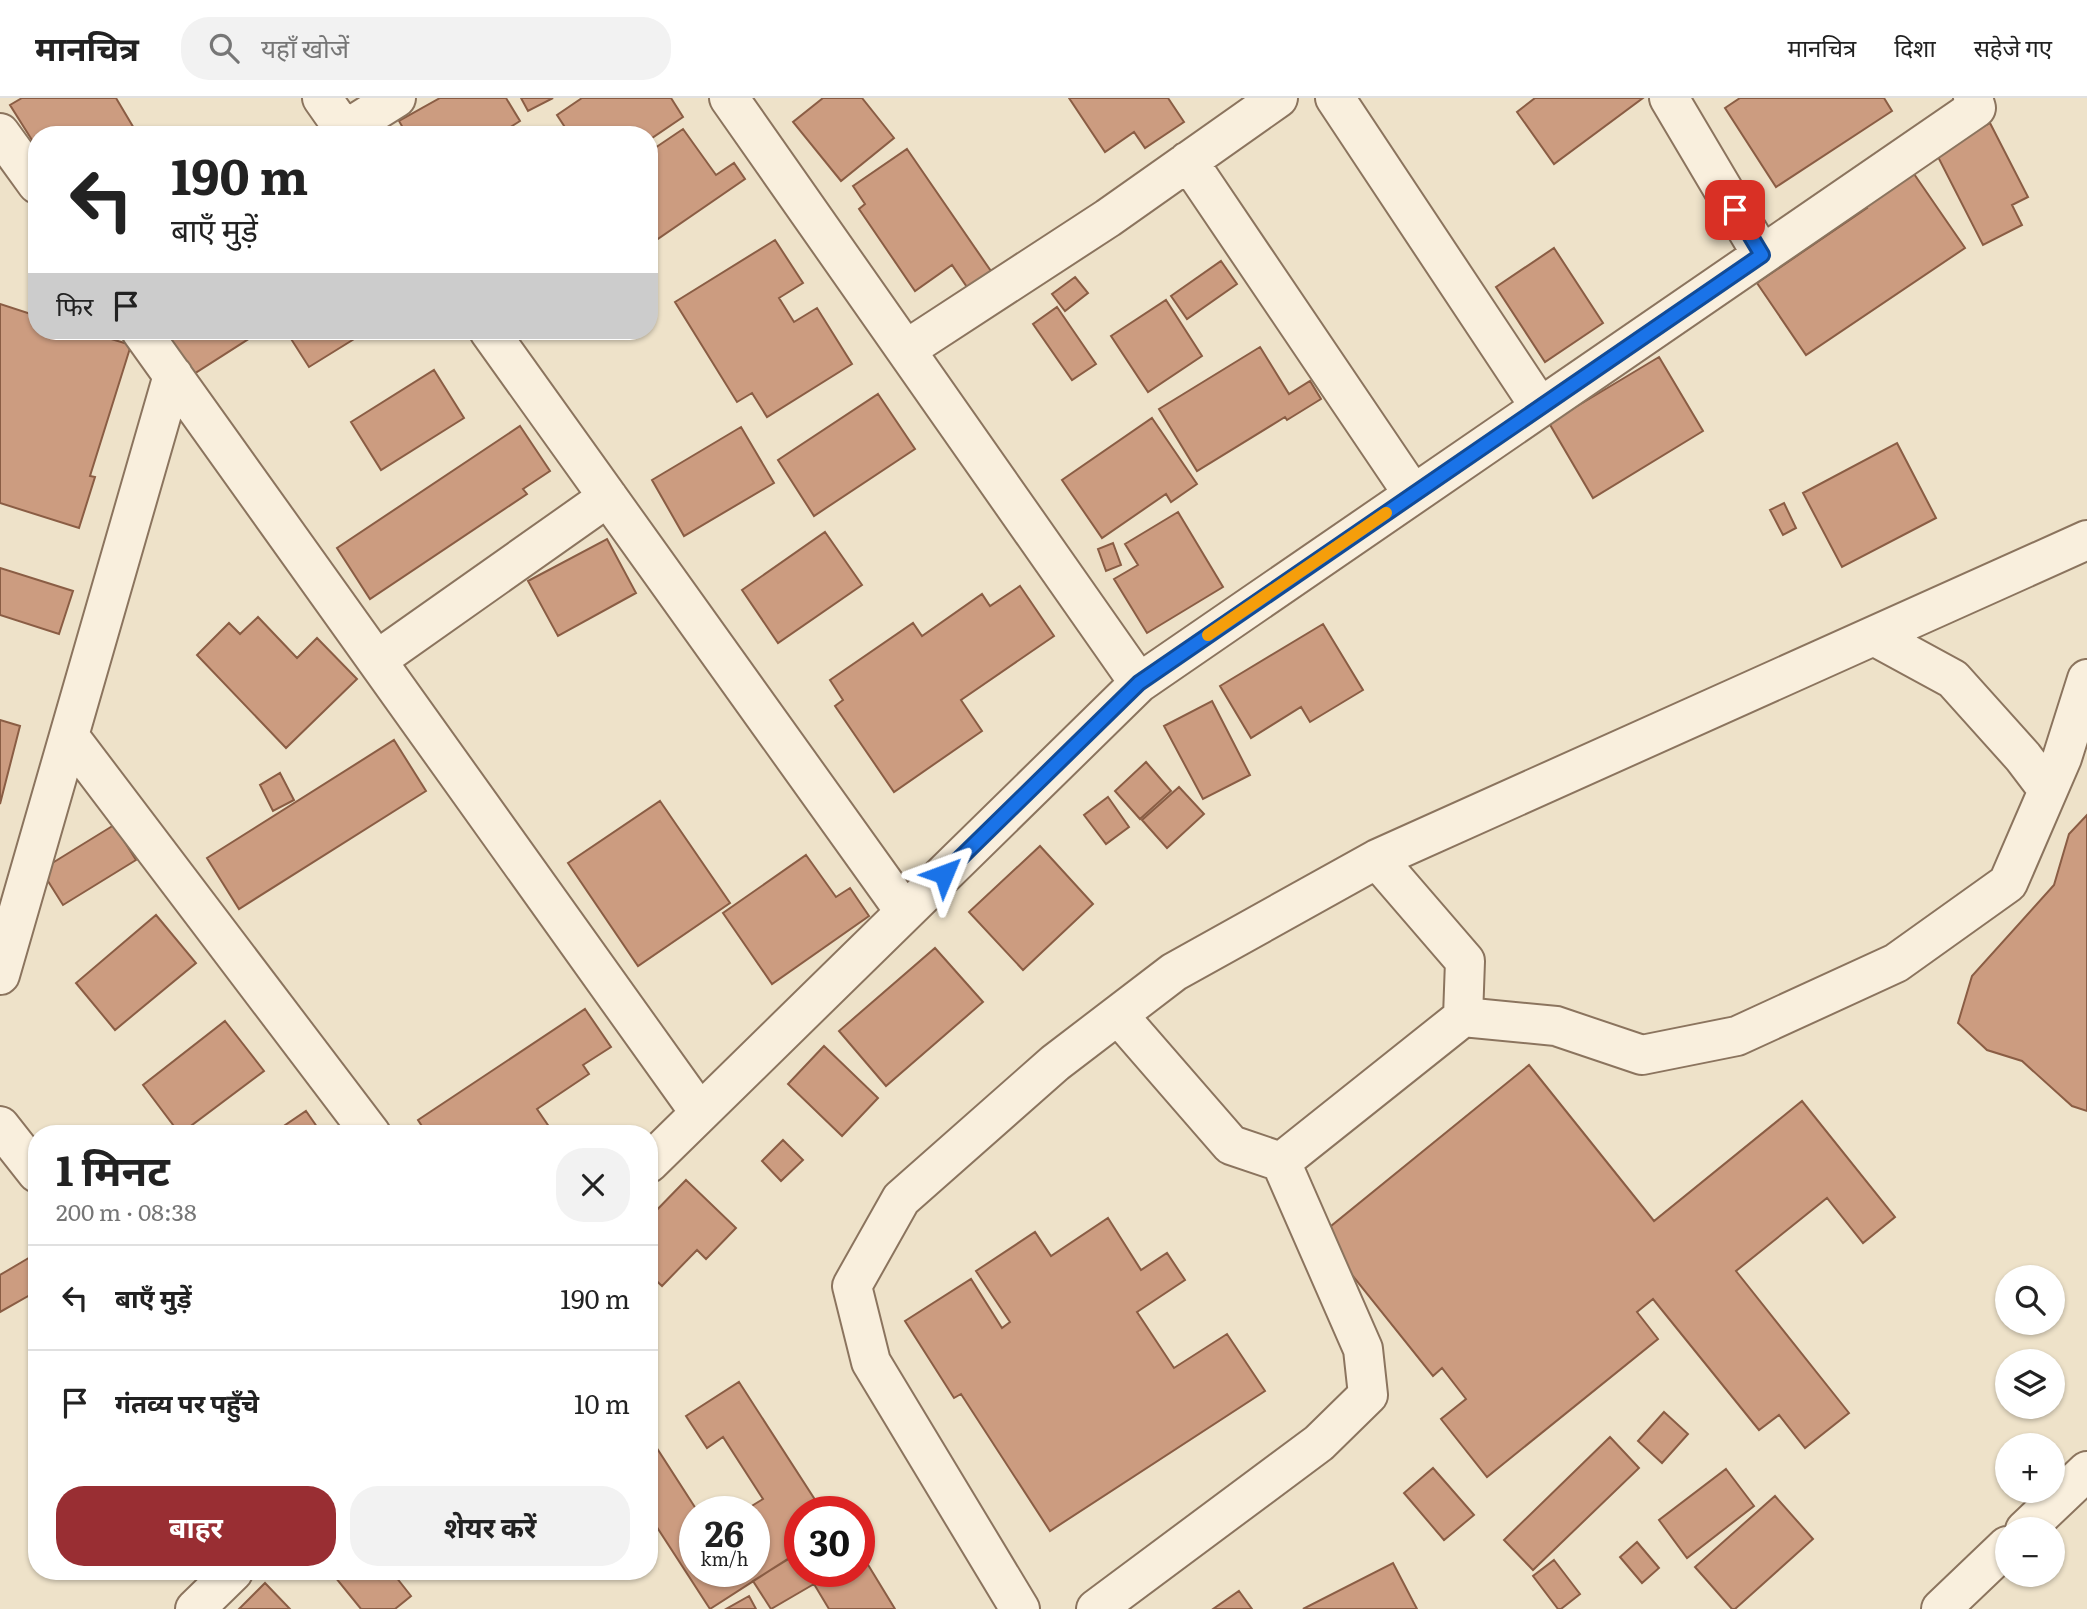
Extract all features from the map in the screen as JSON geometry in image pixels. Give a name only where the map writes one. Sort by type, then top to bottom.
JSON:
[{"type":"street","points":[[321,98],[341,126]]},
{"type":"street","points":[[356,126],[397,98]]},
{"type":"street","points":[[729,98],[1139,683]]},
{"type":"street","points":[[907,349],[1108,218],[1279,98]]},
{"type":"street","points":[[1335,98],[1540,407]]},
{"type":"street","points":[[1668,98],[1762,255]]},
{"type":"street","points":[[658,1154],[1139,683],[1976,108],[1973,98]]},
{"type":"street","points":[[0,133],[28,172]]},
{"type":"street","points":[[1188,161],[1413,495]]},
{"type":"street","points":[[148,340],[700,1113]]},
{"type":"street","points":[[495,340],[905,912]]},
{"type":"street","points":[[0,975],[173,375]]},
{"type":"street","points":[[377,660],[608,496]]},
{"type":"street","points":[[1020,1609],[871,1362],[852,1286],[901,1199],[1055,1063],[1174,972],[1377,859],[2087,540]]},
{"type":"street","points":[[1874,636],[1953,679],[2023,757],[2048,790]]},
{"type":"street","points":[[1281,1162],[1463,1017],[1556,1027],[1642,1055],[1737,1036],[1896,963],[2008,883],[2062,758],[2087,679]]},
{"type":"street","points":[[69,736],[364,1125]]},
{"type":"street","points":[[1377,859],[1465,961],[1463,1017]]},
{"type":"street","points":[[1096,1609],[1319,1443],[1368,1395],[1363,1349],[1281,1162],[1231,1145],[1118,1015]]},
{"type":"street","points":[[0,1126],[28,1162]]},
{"type":"street","points":[[2039,1517],[2087,1471]]},
{"type":"street","points":[[1941,1609],[1995,1557]]},
{"type":"street","points":[[195,1609],[225,1580]]},
{"type":"building","points":[[22,98],[116,98],[133,126],[28,126],[28,134],[10,105]]},
{"type":"building","points":[[440,98],[506,98],[520,121],[512,126],[402,126],[399,121]]},
{"type":"building","points":[[521,98],[553,98],[528,111]]},
{"type":"building","points":[[582,98],[671,98],[683,117],[658,134],[658,126],[564,126],[557,115]]},
{"type":"building","points":[[823,98],[862,98],[894,138],[841,181],[793,122]]},
{"type":"building","points":[[1069,98],[1168,98],[1184,122],[1145,148],[1134,132],[1105,152]]},
{"type":"building","points":[[1535,98],[1643,98],[1554,164],[1517,112]]},
{"type":"building","points":[[1740,98],[1884,98],[1892,111],[1776,187],[1725,108]]},
{"type":"building","points":[[1990,123],[2028,197],[2012,205],[2022,225],[1983,245],[1935,151]]},
{"type":"building","points":[[683,129],[716,175],[734,163],[745,179],[658,239],[658,146]]},
{"type":"building","points":[[907,149],[993,274],[969,290],[952,265],[915,291],[859,209],[865,204],[853,186]]},
{"type":"building","points":[[1912,171],[1965,248],[1806,355],[1757,283],[1867,208],[1864,203]]},
{"type":"building","points":[[775,240],[803,283],[779,298],[794,322],[817,308],[852,364],[767,417],[752,393],[737,402],[675,302]]},
{"type":"building","points":[[1554,248],[1603,323],[1545,362],[1496,287]]},
{"type":"building","points":[[1221,261],[1237,284],[1187,319],[1171,296]]},
{"type":"building","points":[[1075,277],[1088,293],[1065,311],[1052,294]]},
{"type":"building","points":[[1166,300],[1202,356],[1148,392],[1111,336]]},
{"type":"building","points":[[0,304],[28,313],[28,340],[115,340],[131,345],[90,476],[95,477],[79,528],[0,503]]},
{"type":"building","points":[[1057,307],[1096,364],[1072,380],[1033,324]]},
{"type":"building","points":[[166,340],[247,340],[189,377]]},
{"type":"building","points":[[292,340],[352,340],[309,367]]},
{"type":"building","points":[[1260,347],[1289,394],[1310,381],[1321,399],[1287,420],[1285,417],[1197,471],[1159,409]]},
{"type":"building","points":[[1659,357],[1703,431],[1593,498],[1549,423]]},
{"type":"building","points":[[434,370],[464,418],[381,470],[351,422]]},
{"type":"building","points":[[878,394],[915,449],[814,516],[778,460]]},
{"type":"building","points":[[1152,418],[1197,484],[1171,502],[1166,494],[1102,538],[1062,480]]},
{"type":"building","points":[[520,426],[550,471],[523,489],[527,494],[370,599],[337,548]]},
{"type":"building","points":[[741,427],[774,483],[684,536],[652,480]]},
{"type":"building","points":[[1897,443],[1936,518],[1842,567],[1803,493]]},
{"type":"building","points":[[1784,503],[1796,528],[1783,535],[1770,510]]},
{"type":"building","points":[[1178,512],[1223,587],[1147,633],[1114,579],[1138,565],[1125,544]]},
{"type":"building","points":[[825,532],[862,585],[778,643],[742,590]]},
{"type":"building","points":[[607,539],[636,593],[558,636],[528,581]]},
{"type":"building","points":[[1113,543],[1121,565],[1106,571],[1098,549]]},
{"type":"building","points":[[0,568],[73,591],[59,634],[0,615]]},
{"type":"building","points":[[1020,586],[1054,636],[961,700],[982,731],[894,792],[835,706],[843,700],[830,680],[913,623],[922,636],[982,594],[990,606]]},
{"type":"building","points":[[258,617],[297,658],[317,638],[357,679],[286,748],[197,655],[229,623],[240,634]]},
{"type":"building","points":[[1323,624],[1363,690],[1310,722],[1301,707],[1251,738],[1220,686]]},
{"type":"building","points":[[1212,701],[1250,775],[1203,799],[1164,726]]},
{"type":"building","points":[[0,720],[20,726],[0,804]]},
{"type":"building","points":[[394,740],[426,791],[239,909],[207,858]]},
{"type":"building","points":[[1146,762],[1171,791],[1140,819],[1115,791]]},
{"type":"building","points":[[280,773],[294,800],[273,811],[260,785]]},
{"type":"building","points":[[1179,787],[1204,814],[1167,848],[1142,820]]},
{"type":"building","points":[[1108,797],[1129,827],[1106,844],[1084,815]]},
{"type":"building","points":[[660,801],[730,903],[638,966],[568,863]]},
{"type":"building","points":[[2087,815],[2087,1111],[2072,1106],[2022,1061],[1987,1050],[1958,1023],[1972,976],[2054,885],[2069,834]]},
{"type":"building","points":[[114,825],[136,860],[63,905],[41,870]]},
{"type":"building","points":[[1040,846],[1093,904],[1023,970],[969,912]]},
{"type":"building","points":[[806,855],[836,897],[850,888],[869,916],[772,984],[723,913]]},
{"type":"building","points":[[156,915],[196,963],[115,1030],[76,983]]},
{"type":"building","points":[[935,948],[983,1002],[886,1086],[839,1031]]},
{"type":"building","points":[[585,1009],[611,1047],[583,1065],[589,1074],[537,1109],[548,1125],[421,1125],[418,1120]]},
{"type":"building","points":[[225,1021],[264,1071],[192,1125],[173,1125],[143,1085]]},
{"type":"building","points":[[824,1046],[878,1098],[842,1136],[788,1084]]},
{"type":"building","points":[[1529,1065],[1654,1221],[1802,1101],[1895,1217],[1863,1243],[1827,1198],[1736,1271],[1849,1413],[1805,1448],[1779,1415],[1759,1430],[1653,1299],[1637,1312],[1658,1339],[1487,1477],[1441,1419],[1466,1399],[1442,1368],[1433,1376],[1320,1235]]},
{"type":"building","points":[[306,1111],[316,1125],[285,1125]]},
{"type":"building","points":[[783,1140],[803,1160],[781,1181],[762,1161]]},
{"type":"building","points":[[686,1180],[736,1228],[706,1259],[697,1250],[662,1286],[658,1282],[658,1209]]},
{"type":"building","points":[[1108,1218],[1141,1270],[1167,1253],[1185,1280],[1137,1312],[1174,1368],[1227,1334],[1265,1391],[1050,1531],[961,1394],[954,1398],[905,1321],[971,1279],[1002,1328],[1010,1322],[976,1271],[1035,1232],[1051,1256]]},
{"type":"building","points":[[28,1258],[28,1296],[0,1312],[0,1275]]},
{"type":"building","points":[[739,1382],[813,1496],[784,1496],[784,1561],[770,1570],[770,1496],[761,1496],[723,1437],[707,1448],[686,1416]]},
{"type":"building","points":[[1664,1412],[1688,1434],[1662,1463],[1638,1441]]},
{"type":"building","points":[[1610,1437],[1639,1468],[1533,1570],[1504,1540]]},
{"type":"building","points":[[658,1450],[688,1496],[679,1496],[679,1561],[658,1529]]},
{"type":"building","points":[[1433,1468],[1474,1515],[1444,1540],[1404,1493]]},
{"type":"building","points":[[1726,1469],[1754,1506],[1687,1558],[1659,1520]]},
{"type":"building","points":[[1775,1496],[1813,1539],[1732,1609],[1695,1567]]},
{"type":"building","points":[[1637,1542],[1659,1568],[1642,1583],[1620,1557]]},
{"type":"building","points":[[1554,1560],[1580,1594],[1561,1609],[1558,1609],[1533,1576]]},
{"type":"building","points":[[784,1562],[784,1587],[809,1587],[771,1609],[757,1587],[770,1587],[770,1571]]},
{"type":"building","points":[[1393,1563],[1417,1609],[1303,1609]]},
{"type":"building","points":[[875,1576],[895,1609],[829,1609],[816,1587],[875,1587]]},
{"type":"building","points":[[337,1580],[398,1580],[411,1596],[395,1609],[361,1609]]},
{"type":"building","points":[[265,1583],[290,1609],[239,1609]]},
{"type":"building","points":[[696,1587],[744,1587],[710,1609]]},
{"type":"building","points":[[1239,1591],[1252,1609],[1213,1609]]},
{"type":"building","points":[[749,1596],[756,1609],[726,1609]]},
{"type":"slow traffic","points":[[1208,635],[1386,513]]},
{"type":"route","points":[[944,874],[1139,683],[1762,255],[1735,210]]}]
